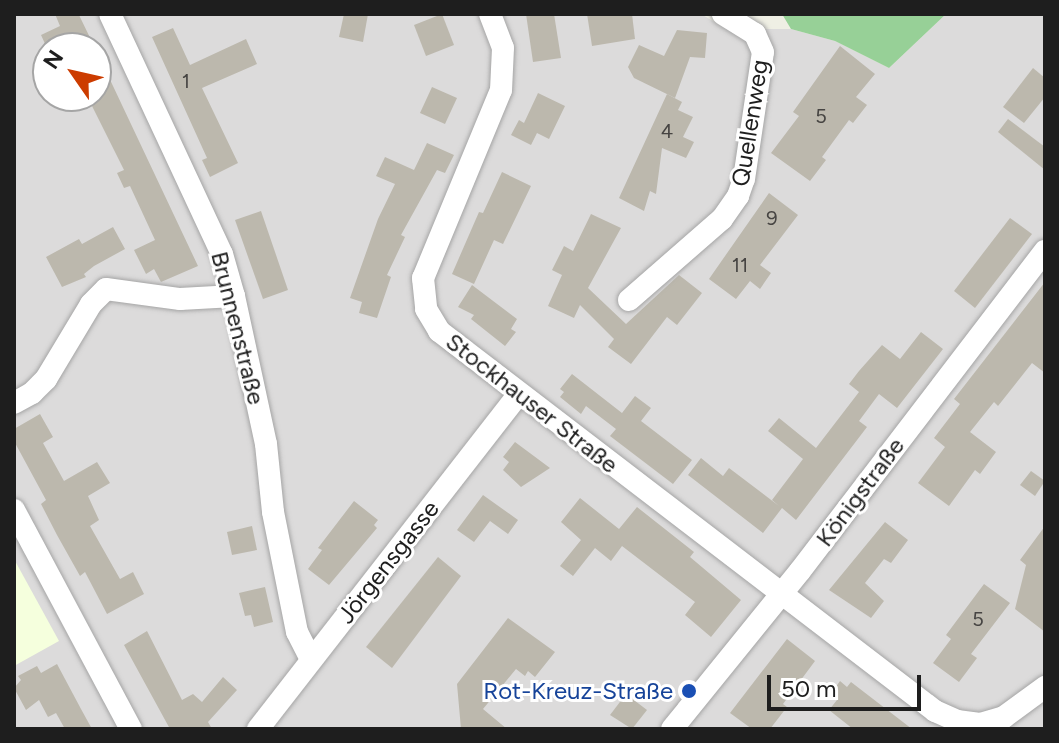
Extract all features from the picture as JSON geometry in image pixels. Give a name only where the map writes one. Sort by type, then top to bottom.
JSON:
[{"type":"street","name":"Brunnenstraße","points":[[110,14],[217,242],[234,296],[266,444],[273,512],[297,632],[311,660]]},
{"type":"street","name":"Stockhauser Straße","points":[[490,14],[504,59],[501,90],[494,114],[434,243],[423,288],[426,309],[439,331],[518,395],[780,594]]},
{"type":"street","name":"Quellenweg","points":[[629,300],[722,219],[738,196],[744,179],[763,52],[755,34],[723,14]]},
{"type":"street","name":"Königstraße","points":[[672,729],[1045,251]]},
{"type":"street","points":[[14,403],[46,379],[91,304],[106,289],[180,299],[234,296]]},
{"type":"street","name":"Jörgensgasse","points":[[258,729],[518,395]]},
{"type":"street","points":[[14,510],[131,729]]},
{"type":"street","points":[[780,594],[935,711],[957,721],[980,724],[1004,717],[1045,687]]},
{"type":"shaded area","points":[[14,14],[701,14],[726,29],[791,29],[835,41],[889,68],[946,14],[1045,14],[1045,729],[14,729]]},
{"type":"shaded area","points":[[14,559],[59,641],[14,666]]},
{"type":"green space","points":[[782,14],[946,14],[889,68],[835,41],[791,29]]},
{"type":"building","points":[[55,14],[79,15],[87,32],[47,32],[60,26]]},
{"type":"building","points":[[344,14],[368,14],[363,42],[339,37]]},
{"type":"building","points":[[442,14],[454,45],[426,56],[414,25]]},
{"type":"building","points":[[526,14],[554,14],[561,58],[533,62]]},
{"type":"building","points":[[587,14],[632,14],[635,39],[592,46]]},
{"type":"building","points":[[173,28],[190,65],[246,39],[257,64],[202,88],[238,163],[210,177],[202,160],[207,158],[152,37]]},
{"type":"building","points":[[677,30],[707,33],[705,58],[690,57],[675,98],[634,78],[628,67],[639,45],[664,56]]},
{"type":"building","points":[[840,46],[875,74],[856,97],[867,105],[853,123],[849,120],[822,157],[826,160],[810,181],[771,153],[799,116],[793,112]]},
{"type":"building","points":[[1033,68],[1045,78],[1045,97],[1024,123],[1003,107]]},
{"type":"building","points":[[112,84],[198,266],[161,282],[154,269],[146,274],[134,250],[155,240],[130,186],[124,188],[117,173],[124,170],[95,112],[112,112]]},
{"type":"building","points":[[432,87],[457,98],[445,124],[420,113]]},
{"type":"building","points":[[538,93],[565,106],[549,139],[537,133],[531,145],[511,135],[519,120],[524,123]]},
{"type":"building","points":[[667,94],[682,102],[678,110],[693,117],[683,137],[694,142],[686,158],[662,148],[656,194],[650,191],[644,211],[619,198]]},
{"type":"building","points":[[1008,119],[1045,147],[1045,170],[998,132]]},
{"type":"building","points":[[427,143],[454,155],[445,173],[437,170],[401,235],[405,237],[387,275],[391,277],[377,318],[359,313],[362,302],[350,298],[378,219],[395,184],[376,176],[385,157],[414,170]]},
{"type":"building","points":[[502,172],[531,186],[503,244],[494,240],[474,284],[452,274],[479,212],[483,213]]},
{"type":"building","points":[[769,193],[798,215],[760,265],[771,273],[760,289],[750,281],[736,299],[709,279]]},
{"type":"building","points":[[261,211],[288,290],[263,299],[235,220]]},
{"type":"building","points":[[591,214],[621,228],[588,288],[626,324],[679,275],[702,293],[677,325],[667,317],[631,364],[608,347],[614,339],[580,305],[574,318],[548,306],[562,275],[552,270],[564,246],[573,251]]},
{"type":"building","points":[[1010,218],[1032,234],[975,308],[954,291]]},
{"type":"building","points":[[113,227],[125,249],[94,266],[84,274],[86,277],[62,287],[46,257],[79,239],[82,244]]},
{"type":"building","points":[[1045,282],[1045,373],[1032,363],[998,406],[994,402],[970,432],[996,452],[980,474],[975,470],[949,506],[918,483],[945,447],[934,438],[960,404],[954,399]]},
{"type":"building","points":[[472,285],[517,319],[511,329],[516,332],[505,346],[471,319],[474,315],[458,307]]},
{"type":"building","points":[[921,332],[943,349],[897,408],[879,394],[859,421],[867,427],[796,520],[782,508],[763,533],[688,475],[701,458],[723,476],[729,468],[779,506],[772,500],[803,459],[768,431],[779,418],[816,448],[859,392],[849,384],[882,345],[900,359]]},
{"type":"building","points":[[572,374],[622,413],[635,396],[651,408],[641,421],[692,460],[673,484],[610,436],[616,429],[586,406],[581,414],[560,397],[564,392],[560,389]]},
{"type":"building","points":[[40,414],[53,437],[43,443],[64,481],[97,462],[110,483],[88,496],[99,520],[90,526],[120,579],[133,572],[144,594],[107,614],[85,572],[80,576],[57,535],[41,504],[46,500],[14,441],[14,429]]},
{"type":"building","points":[[515,442],[550,468],[521,487],[503,470],[509,462],[503,457]]},
{"type":"building","points":[[1031,471],[1045,481],[1035,496],[1020,485]]},
{"type":"building","points":[[483,495],[518,520],[508,534],[490,521],[474,542],[457,530]]},
{"type":"building","points":[[580,498],[619,529],[637,507],[694,552],[690,557],[741,600],[711,637],[685,615],[695,602],[622,546],[611,561],[595,548],[573,576],[560,566],[581,540],[561,522]]},
{"type":"building","points":[[354,501],[378,520],[374,525],[377,528],[329,585],[308,569],[322,550],[318,548]]},
{"type":"building","points":[[885,522],[908,540],[891,563],[884,559],[865,583],[884,601],[871,618],[829,590]]},
{"type":"building","points":[[252,526],[257,550],[232,555],[227,532]]},
{"type":"building","points":[[1045,526],[1045,632],[1015,609],[1026,565],[1020,560]]},
{"type":"building","points":[[438,557],[461,576],[392,668],[366,647]]},
{"type":"building","points":[[984,584],[1010,603],[971,654],[977,658],[959,682],[933,663],[951,639],[946,635]]},
{"type":"building","points":[[265,587],[273,622],[254,627],[251,615],[245,616],[239,593]]},
{"type":"building","points":[[508,618],[555,652],[535,677],[528,671],[525,676],[516,669],[483,709],[507,729],[461,729],[457,684]]},
{"type":"building","points":[[147,631],[182,700],[193,694],[202,702],[223,677],[237,690],[208,722],[212,729],[170,729],[124,645]]},
{"type":"building","points":[[787,639],[815,661],[783,704],[787,707],[770,729],[752,729],[730,713]]},
{"type":"building","points":[[57,664],[92,729],[65,729],[56,713],[48,717],[39,700],[26,710],[14,688],[21,680],[18,676],[37,666],[41,673]]},
{"type":"building","points":[[840,681],[847,687],[851,682],[912,729],[853,729],[829,710],[837,700],[830,695]]},
{"type":"building","points":[[626,694],[647,710],[632,729],[610,715]]},
{"type":"place","name":"Rot-Kreuz-Straße","points":[[689,691]]}]
